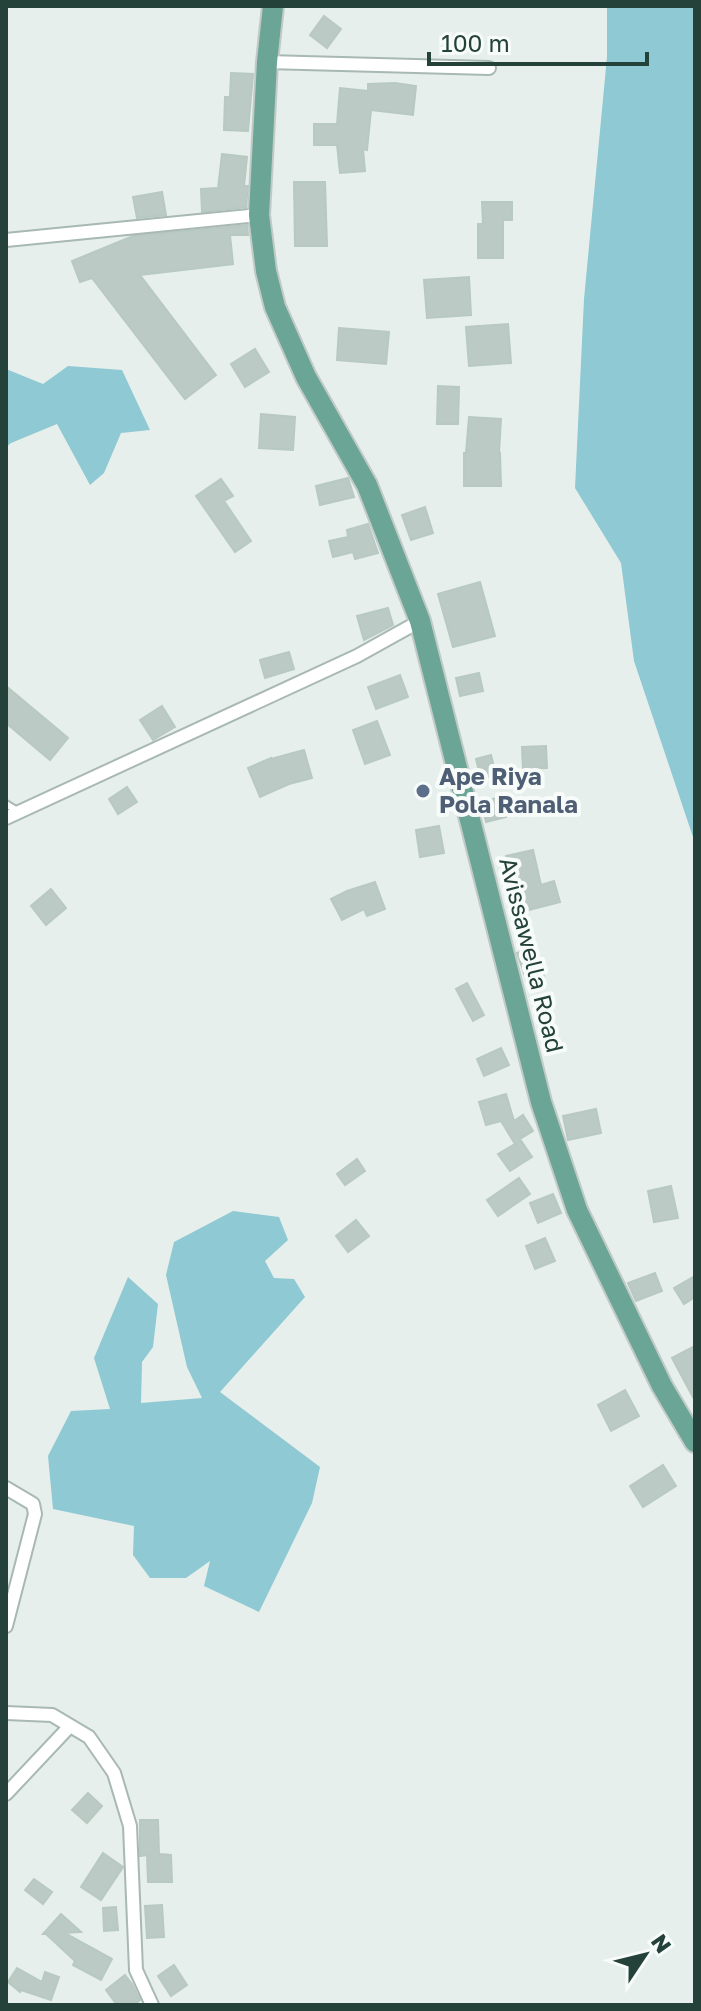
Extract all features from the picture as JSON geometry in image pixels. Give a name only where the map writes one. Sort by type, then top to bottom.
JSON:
[{"type":"main road","name":"Avissawella Road","points":[[273,6],[259,215],[266,271],[275,307],[306,377],[367,485],[420,621],[541,1102],[577,1210],[662,1386],[695,1442]]},
{"type":"street","points":[[267,62],[489,68]]},
{"type":"street","points":[[6,240],[259,215]]},
{"type":"street","points":[[6,818],[357,656],[420,621]]},
{"type":"street","points":[[6,1488],[33,1504],[35,1514],[6,1626]]},
{"type":"street","points":[[6,1713],[52,1715],[89,1737],[114,1773],[130,1826],[136,1970],[152,2005]]},
{"type":"street","points":[[6,1794],[11,1783],[70,1726]]},
{"type":"lane","points":[[6,804],[19,812]]},
{"type":"water","points":[[607,6],[695,6],[695,843],[634,661],[621,563],[575,488],[584,299],[607,57]]},
{"type":"water","points":[[68,366],[122,370],[150,430],[121,433],[104,473],[90,485],[57,424],[6,447],[6,369],[43,384]]},
{"type":"water","points":[[233,1211],[279,1217],[288,1240],[265,1261],[274,1278],[294,1279],[305,1297],[220,1392],[320,1467],[312,1503],[259,1612],[204,1586],[210,1561],[186,1578],[150,1578],[133,1555],[134,1526],[53,1509],[48,1456],[71,1411],[110,1409],[94,1358],[128,1277],[158,1304],[153,1347],[142,1362],[141,1403],[202,1398],[187,1367],[166,1275],[174,1242]]},
{"type":"building","points":[[324,16],[341,29],[327,48],[310,35]]},
{"type":"building","points":[[231,73],[253,74],[248,131],[224,130],[225,97],[230,97]]},
{"type":"building","points":[[368,84],[416,86],[413,115],[371,110],[367,150],[363,149],[365,171],[340,173],[337,145],[314,145],[314,124],[337,124],[340,88],[368,91]]},
{"type":"building","points":[[222,154],[247,157],[244,186],[248,186],[246,207],[202,212],[201,189],[218,188]]},
{"type":"building","points":[[294,182],[325,182],[327,246],[295,246]]},
{"type":"building","points":[[162,192],[166,215],[137,218],[133,197]]},
{"type":"building","points":[[482,202],[512,202],[512,220],[503,220],[503,258],[478,258],[478,224],[483,224]]},
{"type":"building","points":[[247,225],[248,235],[230,235],[233,264],[140,275],[216,375],[185,399],[92,278],[80,282],[72,261],[133,236]]},
{"type":"building","points":[[469,277],[471,315],[427,318],[424,280]]},
{"type":"building","points":[[508,324],[511,363],[469,366],[466,327]]},
{"type":"building","points":[[339,328],[389,332],[386,364],[337,360]]},
{"type":"building","points":[[255,349],[269,372],[245,387],[231,364]]},
{"type":"building","points":[[438,386],[459,387],[458,424],[437,424]]},
{"type":"building","points":[[261,414],[295,417],[293,450],[259,448]]},
{"type":"building","points":[[469,417],[501,419],[501,486],[464,486]]},
{"type":"building","points":[[348,478],[354,497],[320,505],[316,486]]},
{"type":"building","points":[[221,479],[233,496],[224,501],[251,541],[235,552],[196,496]]},
{"type":"building","points":[[425,507],[433,533],[411,540],[402,515]]},
{"type":"building","points":[[368,524],[378,553],[355,559],[353,552],[333,557],[329,541],[348,537],[347,530]]},
{"type":"building","points":[[480,582],[495,636],[453,647],[438,594]]},
{"type":"building","points":[[388,608],[393,625],[364,640],[357,616]]},
{"type":"building","points":[[289,652],[294,669],[265,678],[260,660]]},
{"type":"building","points":[[479,673],[483,691],[460,696],[456,678]]},
{"type":"building","points":[[400,675],[408,697],[376,709],[368,687]]},
{"type":"building","points":[[6,686],[68,738],[50,760],[6,723]]},
{"type":"building","points":[[162,706],[175,727],[153,740],[140,720]]},
{"type":"building","points":[[377,721],[390,755],[365,764],[353,730]]},
{"type":"building","points":[[546,746],[547,768],[523,769],[522,747]]},
{"type":"building","points":[[304,750],[312,778],[260,797],[248,768],[271,758]]},
{"type":"building","points":[[491,755],[496,775],[481,779],[476,759]]},
{"type":"building","points":[[127,787],[137,802],[118,814],[109,799]]},
{"type":"building","points":[[501,797],[506,817],[486,822],[481,802]]},
{"type":"building","points":[[439,826],[444,853],[420,857],[416,830]]},
{"type":"building","points":[[533,850],[541,885],[554,881],[560,902],[525,911],[516,876],[510,877],[506,856]]},
{"type":"building","points":[[375,882],[385,909],[367,916],[364,909],[342,920],[331,899]]},
{"type":"building","points":[[51,889],[66,908],[46,925],[31,906]]},
{"type":"building","points":[[534,948],[546,982],[529,988],[517,953]]},
{"type":"building","points":[[467,983],[484,1015],[473,1021],[456,989]]},
{"type":"building","points":[[501,1048],[509,1065],[484,1076],[477,1059]]},
{"type":"building","points":[[506,1094],[514,1121],[523,1115],[533,1131],[520,1139],[532,1157],[510,1171],[498,1154],[515,1144],[501,1121],[486,1125],[479,1102]]},
{"type":"building","points":[[596,1109],[601,1133],[568,1140],[563,1116]]},
{"type":"building","points":[[357,1159],[365,1171],[345,1185],[337,1174]]},
{"type":"building","points":[[519,1178],[530,1194],[498,1216],[487,1200]]},
{"type":"building","points":[[671,1186],[678,1218],[654,1222],[648,1191]]},
{"type":"building","points":[[553,1194],[561,1213],[538,1223],[530,1203]]},
{"type":"building","points":[[356,1220],[369,1236],[348,1252],[336,1236]]},
{"type":"building","points":[[545,1238],[555,1261],[535,1269],[526,1246]]},
{"type":"building","points":[[655,1273],[662,1291],[636,1301],[628,1283]]},
{"type":"building","points":[[695,1276],[695,1297],[684,1304],[674,1288]]},
{"type":"building","points":[[695,1346],[695,1401],[672,1358]]},
{"type":"building","points":[[625,1390],[639,1416],[611,1431],[598,1405]]},
{"type":"building","points":[[663,1465],[676,1486],[643,1507],[630,1486]]},
{"type":"building","points":[[88,1793],[102,1806],[87,1823],[72,1810]]},
{"type":"building","points":[[140,1820],[158,1820],[159,1854],[171,1855],[172,1882],[148,1882],[147,1855],[140,1856]]},
{"type":"building","points":[[103,1853],[123,1867],[101,1900],[81,1887]]},
{"type":"building","points":[[34,1879],[52,1892],[43,1904],[25,1890]]},
{"type":"building","points":[[162,1905],[164,1937],[147,1938],[145,1906]]},
{"type":"building","points":[[116,1907],[118,1930],[104,1931],[103,1908]]},
{"type":"building","points":[[61,1914],[81,1932],[65,1933],[112,1959],[101,1980],[73,1965],[75,1961],[43,1934]]},
{"type":"building","points":[[174,1965],[187,1985],[171,1996],[158,1976]]},
{"type":"building","points":[[17,1968],[42,1982],[45,1972],[59,1977],[51,2000],[20,1992],[8,1982]]},
{"type":"building","points":[[125,1975],[140,2000],[134,2005],[117,2005],[106,1990]]},
{"type":"place","name":"Ape Riya Pola Ranala","points":[[423,791]]}]
